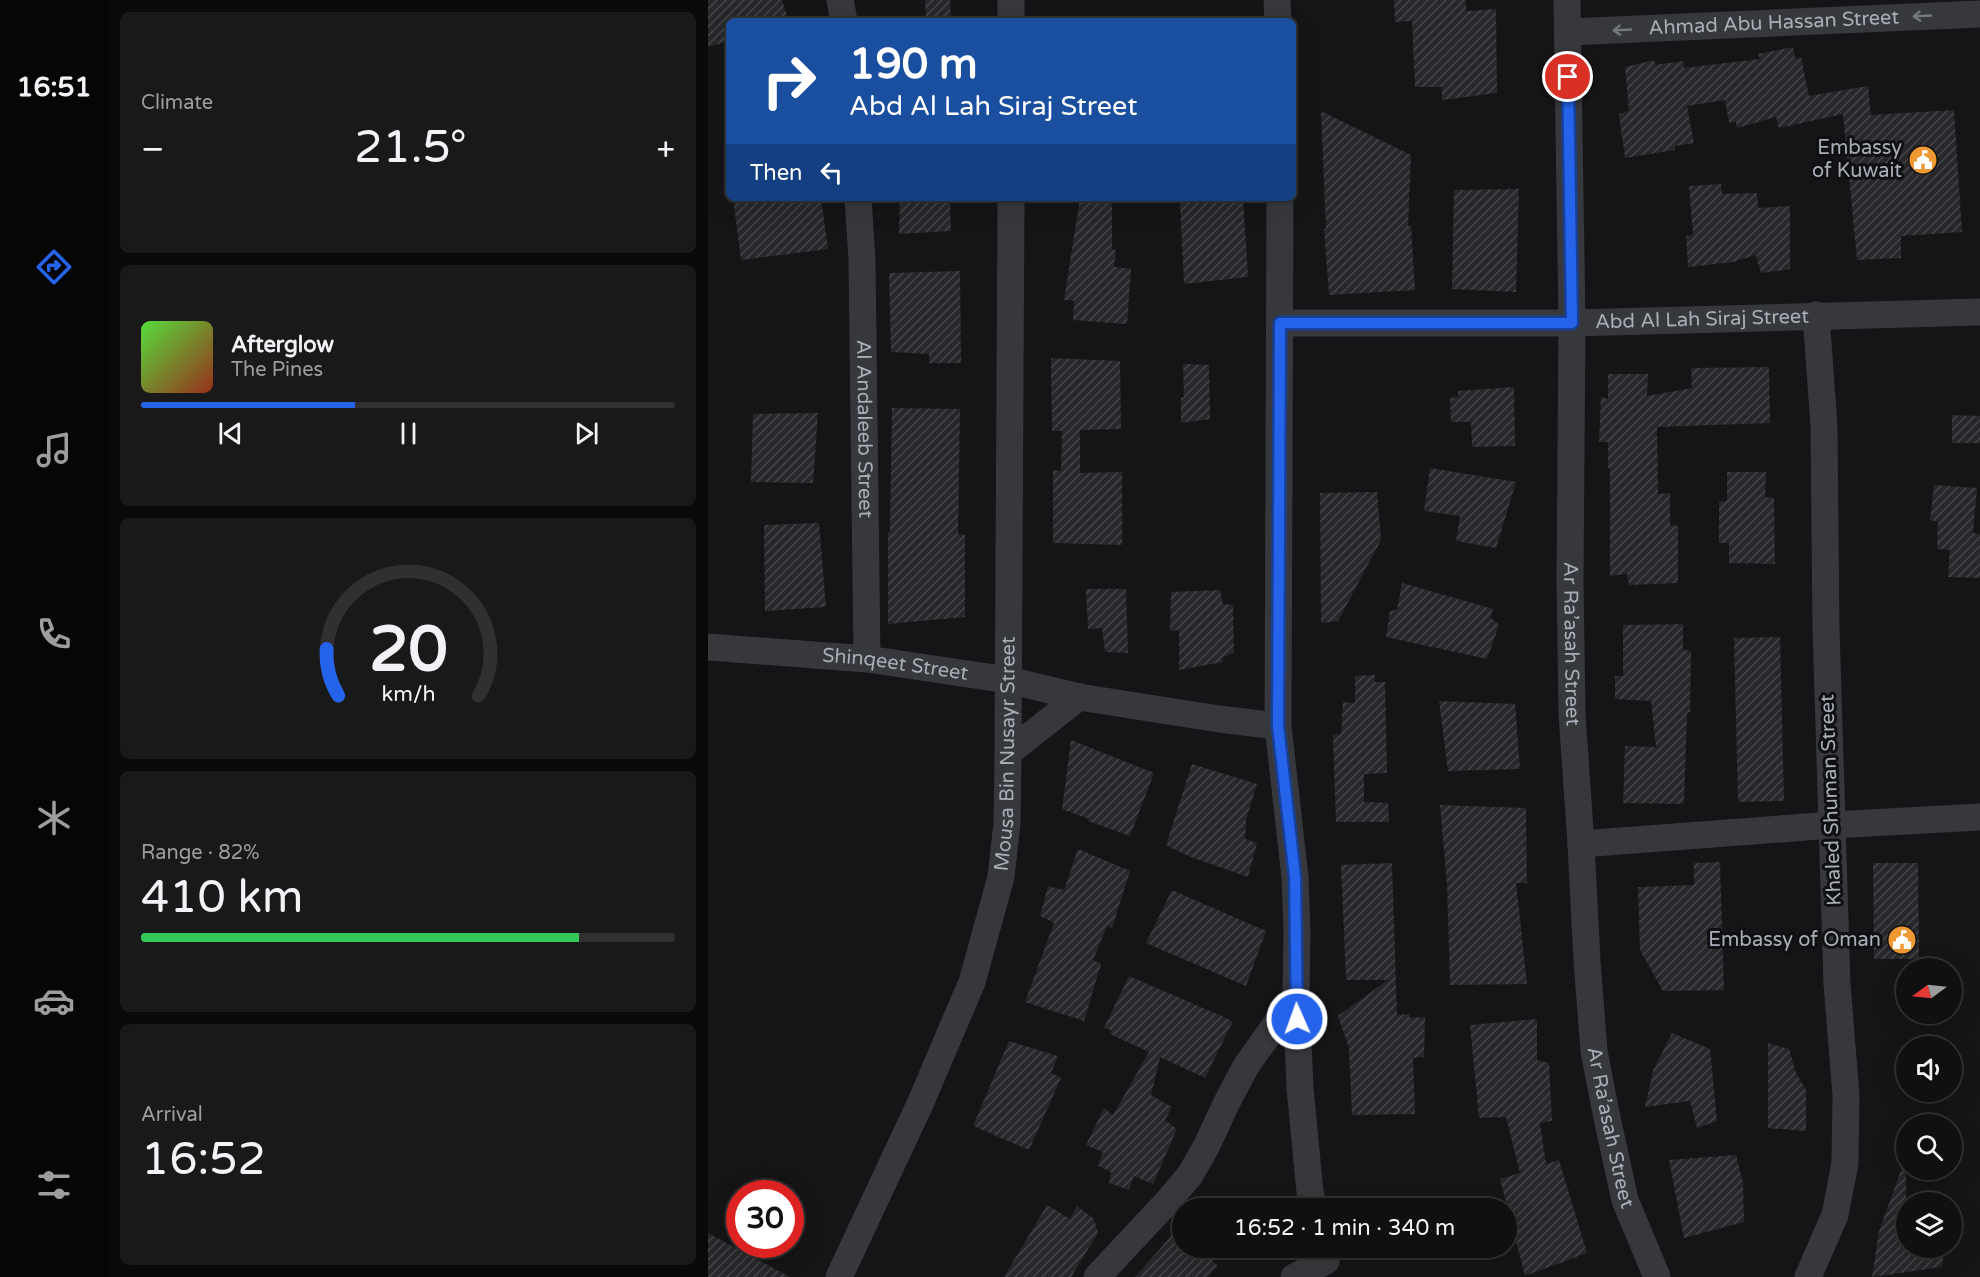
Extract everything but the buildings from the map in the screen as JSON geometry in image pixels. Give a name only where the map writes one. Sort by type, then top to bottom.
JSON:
[{"type":"street","points":[[840,0],[843,18]]},
{"type":"street","points":[[1011,0],[1011,18]]},
{"type":"street","points":[[1277,0],[1278,18]]},
{"type":"street","name":"Ar Ra’asah Street","points":[[1567,0],[1572,323],[1570,592],[1572,714],[1587,961],[1594,1051],[1625,1200],[1657,1277]]},
{"type":"street","name":"Ahmad Abu Hassan Street","points":[[1568,32],[1980,14]]},
{"type":"street","name":"Al Andaleeb Street","points":[[858,201],[862,261],[867,659]]},
{"type":"street","name":"Mousa Bin Nusayr Street","points":[[839,1277],[920,1104],[972,982],[1002,877],[1007,823],[1008,753],[1011,201]]},
{"type":"street","points":[[1280,201],[1278,726],[1295,877],[1296,996],[1300,1088],[1311,1198]]},
{"type":"street","name":"Abd Al Lah Siraj Street","points":[[1280,323],[1572,323],[1980,312]]},
{"type":"street","name":"Khaled Shuman Street","points":[[1808,1277],[1835,1215],[1845,1163],[1846,1095],[1837,984],[1826,630],[1824,426],[1816,315]]},
{"type":"street","name":"Shinqeet Street","points":[[708,647],[867,659],[1008,680],[1079,697],[1278,726]]},
{"type":"street","points":[[1008,753],[1079,697]]},
{"type":"street","points":[[1581,844],[1832,825],[1980,817]]},
{"type":"street","points":[[1097,1277],[1190,1175],[1246,1066],[1296,996]]},
{"type":"street","points":[[1294,1277],[1327,1262]]},
{"type":"place","name":"Embassy of Kuwait","points":[[1923,160]]},
{"type":"place","name":"Embassy of Oman","points":[[1902,940]]},
{"type":"route","points":[[1297,1019],[1295,877],[1278,726],[1280,323],[1572,323],[1568,77]]}]
